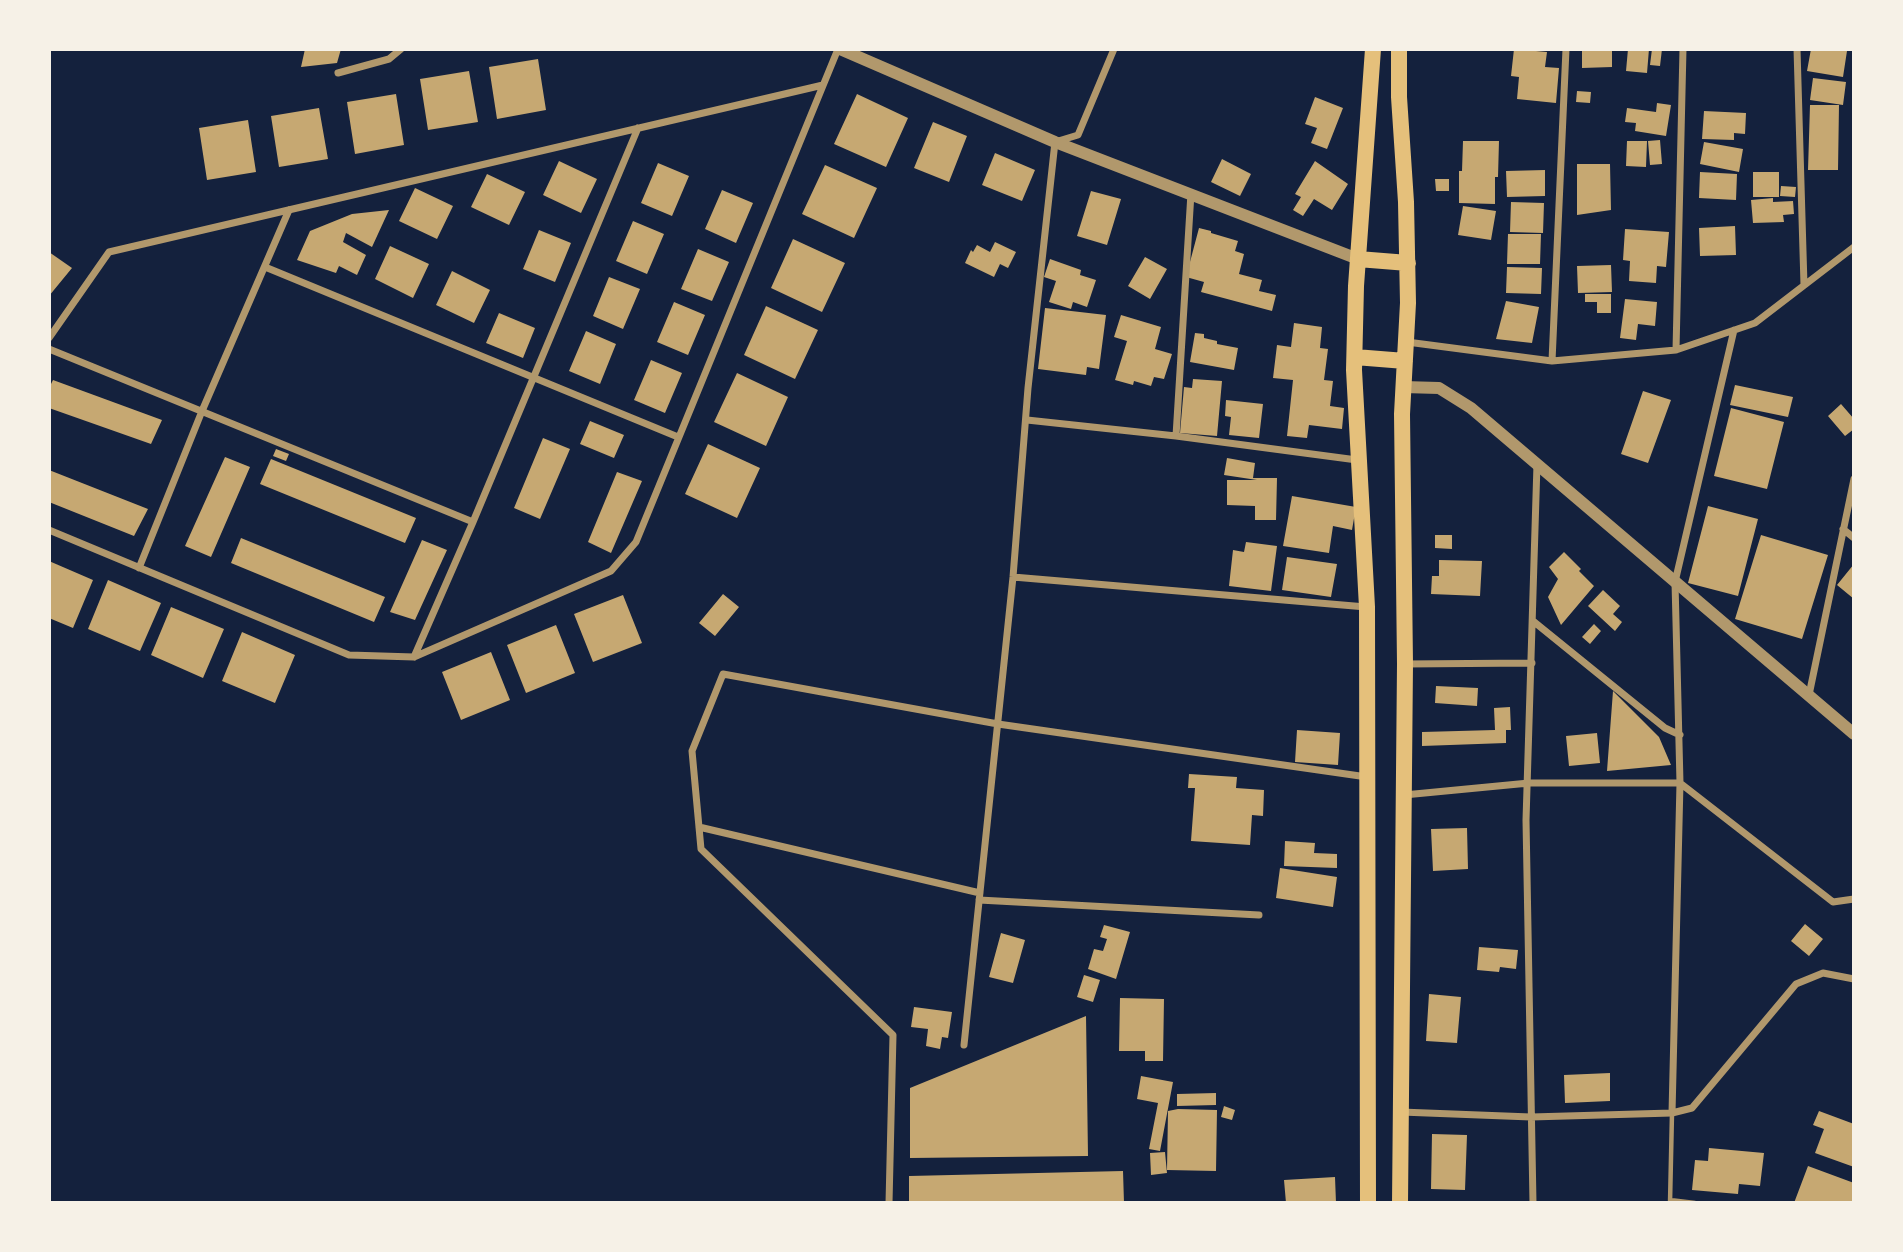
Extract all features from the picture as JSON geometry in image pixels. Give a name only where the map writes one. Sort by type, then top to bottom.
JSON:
[{"type":"main road","points":[[1368,1203],[1367,607],[1355,357],[1358,259],[1373,49]]},
{"type":"main road","points":[[1399,49],[1408,263],[1404,387],[1405,664],[1400,1203]]},
{"type":"main road","points":[[1358,259],[1408,263]]},
{"type":"main road","points":[[1355,357],[1405,361]]},
{"type":"street","points":[[338,73],[389,59],[401,49]]},
{"type":"street","points":[[49,530],[349,654],[414,657],[611,570],[635,542],[839,49],[1055,142],[1358,259]]},
{"type":"street","points":[[1055,142],[1078,135],[1114,49]]},
{"type":"street","points":[[1552,360],[1566,49]]},
{"type":"street","points":[[1676,350],[1682,49]]},
{"type":"street","points":[[1797,49],[1804,285]]},
{"type":"street","points":[[49,338],[109,252],[823,85]]},
{"type":"street","points":[[414,657],[638,128]]},
{"type":"street","points":[[964,1045],[1013,577],[1028,388],[1055,142]]},
{"type":"street","points":[[1176,436],[1191,193]]},
{"type":"street","points":[[139,568],[202,411],[289,210]]},
{"type":"street","points":[[1406,342],[1552,360],[1676,350],[1755,323],[1854,247]]},
{"type":"street","points":[[265,267],[678,437]]},
{"type":"street","points":[[1672,1114],[1680,783],[1675,582],[1734,330]]},
{"type":"street","points":[[49,349],[473,522]]},
{"type":"street","points":[[1404,387],[1439,388],[1471,408],[1854,734]]},
{"type":"street","points":[[1027,420],[1358,460]]},
{"type":"street","points":[[1533,1203],[1526,820],[1537,464]]},
{"type":"street","points":[[1809,695],[1854,479]]},
{"type":"street","points":[[1843,529],[1854,538]]},
{"type":"street","points":[[1013,577],[1367,607]]},
{"type":"street","points":[[1533,621],[1665,728],[1680,735]]},
{"type":"street","points":[[1405,664],[1532,663]]},
{"type":"street","points":[[889,1203],[893,1035],[701,849],[692,751],[723,674],[998,724],[1368,777]]},
{"type":"street","points":[[1404,796],[1529,783],[1680,783],[1833,902],[1854,899]]},
{"type":"street","points":[[699,827],[980,897],[1259,915]]},
{"type":"street","points":[[1401,1112],[1531,1117],[1672,1114],[1692,1108],[1796,984],[1823,973],[1854,979]]},
{"type":"lane","points":[[1672,1114],[1670,1202],[1695,1203]]},
{"type":"building","points":[[305,49],[341,49],[337,63],[301,67]]},
{"type":"building","points":[[1514,49],[1547,52],[1545,67],[1559,68],[1556,103],[1517,99],[1519,77],[1511,76]]},
{"type":"building","points":[[1582,49],[1612,49],[1612,67],[1582,68]]},
{"type":"building","points":[[1628,49],[1649,49],[1647,73],[1626,71]]},
{"type":"building","points":[[1652,49],[1662,49],[1660,66],[1650,65]]},
{"type":"building","points":[[1811,49],[1847,51],[1843,77],[1807,71]]},
{"type":"building","points":[[538,59],[546,110],[497,119],[489,67]]},
{"type":"building","points":[[469,71],[478,122],[428,130],[420,79]]},
{"type":"building","points":[[1813,78],[1846,82],[1843,105],[1810,100]]},
{"type":"building","points":[[1577,91],[1591,92],[1590,103],[1576,102]]},
{"type":"building","points":[[396,94],[404,145],[355,154],[347,102]]},
{"type":"building","points":[[857,94],[908,118],[886,167],[834,144]]},
{"type":"building","points":[[1315,97],[1343,108],[1327,149],[1311,143],[1317,128],[1305,124]]},
{"type":"building","points":[[1657,103],[1671,105],[1666,136],[1635,131],[1636,123],[1625,122],[1627,108],[1656,112]]},
{"type":"building","points":[[1810,105],[1839,105],[1838,170],[1808,170]]},
{"type":"building","points":[[319,108],[328,159],[279,167],[271,116]]},
{"type":"building","points":[[1704,111],[1746,113],[1745,134],[1734,133],[1734,140],[1702,139]]},
{"type":"building","points":[[248,120],[256,172],[207,180],[199,128]]},
{"type":"building","points":[[933,122],[967,136],[949,182],[914,168]]},
{"type":"building","points":[[1660,140],[1662,164],[1650,165],[1648,141]]},
{"type":"building","points":[[1463,141],[1499,141],[1495,204],[1459,203]]},
{"type":"building","points":[[1627,141],[1647,141],[1646,167],[1626,166]]},
{"type":"building","points":[[1704,142],[1743,149],[1739,172],[1700,164]]},
{"type":"building","points":[[995,153],[1035,170],[1022,201],[982,185]]},
{"type":"building","points":[[1222,159],[1251,174],[1240,196],[1211,182]]},
{"type":"building","points":[[559,161],[597,179],[581,213],[543,195]]},
{"type":"building","points":[[1315,161],[1348,184],[1332,210],[1314,199],[1303,216],[1293,210],[1301,197],[1295,194]]},
{"type":"building","points":[[658,163],[689,176],[672,216],[641,203]]},
{"type":"building","points":[[1577,164],[1610,164],[1611,210],[1577,215]]},
{"type":"building","points":[[825,165],[877,188],[854,238],[802,214]]},
{"type":"building","points":[[1545,170],[1545,196],[1507,197],[1506,171]]},
{"type":"building","points":[[1700,172],[1737,174],[1736,200],[1699,198]]},
{"type":"building","points":[[1753,172],[1779,172],[1779,197],[1753,197]]},
{"type":"building","points":[[487,174],[525,192],[509,225],[471,207]]},
{"type":"building","points":[[1435,179],[1449,179],[1449,191],[1436,191]]},
{"type":"building","points":[[1781,186],[1796,187],[1795,197],[1780,196]]},
{"type":"building","points":[[415,188],[453,206],[437,239],[399,221]]},
{"type":"building","points":[[722,190],[753,203],[736,243],[705,229]]},
{"type":"building","points":[[1091,191],[1121,199],[1107,245],[1077,236]]},
{"type":"building","points":[[1773,198],[1773,202],[1793,201],[1794,214],[1783,215],[1784,222],[1753,223],[1751,200]]},
{"type":"building","points":[[1511,202],[1544,203],[1543,233],[1510,232]]},
{"type":"building","points":[[1463,206],[1496,211],[1491,240],[1458,235]]},
{"type":"building","points":[[389,210],[372,247],[346,233],[343,242],[366,255],[357,275],[339,266],[336,273],[297,260],[310,231],[352,214]]},
{"type":"building","points":[[633,221],[664,234],[647,274],[616,261]]},
{"type":"building","points":[[1735,226],[1736,255],[1700,256],[1699,228]]},
{"type":"building","points":[[1199,228],[1238,241],[1235,251],[1244,254],[1239,274],[1262,280],[1259,291],[1276,295],[1272,311],[1201,292],[1204,282],[1186,277]]},
{"type":"building","points":[[1625,229],[1669,232],[1666,267],[1657,266],[1656,283],[1629,281],[1630,261],[1623,260]]},
{"type":"building","points":[[539,230],[571,243],[555,282],[523,269]]},
{"type":"building","points":[[1508,234],[1541,234],[1540,264],[1507,264]]},
{"type":"building","points":[[793,239],[845,263],[822,312],[771,288]]},
{"type":"building","points":[[995,242],[1016,252],[1008,268],[1000,264],[994,277],[965,263],[971,250],[973,252],[977,245],[990,252]]},
{"type":"building","points":[[390,246],[429,264],[413,298],[375,279]]},
{"type":"building","points":[[698,249],[729,262],[712,301],[681,289]]},
{"type":"building","points":[[49,252],[72,268],[49,296]]},
{"type":"building","points":[[1145,257],[1167,269],[1150,299],[1128,286]]},
{"type":"building","points":[[1050,259],[1081,270],[1080,275],[1096,280],[1087,307],[1073,302],[1071,309],[1049,302],[1056,281],[1044,277]]},
{"type":"building","points":[[1611,265],[1612,292],[1578,293],[1577,266]]},
{"type":"building","points":[[1507,267],[1542,268],[1541,294],[1506,293]]},
{"type":"building","points":[[452,271],[490,290],[474,323],[436,305]]},
{"type":"building","points":[[609,277],[640,289],[623,329],[593,316]]},
{"type":"building","points":[[1585,294],[1611,294],[1611,313],[1597,313],[1597,302],[1585,302]]},
{"type":"building","points":[[1625,299],[1657,302],[1655,326],[1638,324],[1636,340],[1620,338]]},
{"type":"building","points":[[1506,301],[1539,307],[1532,343],[1496,339]]},
{"type":"building","points":[[674,302],[705,315],[688,355],[657,342]]},
{"type":"building","points":[[766,306],[818,330],[795,379],[744,355]]},
{"type":"building","points":[[1045,308],[1106,315],[1099,369],[1087,367],[1086,375],[1038,369]]},
{"type":"building","points":[[499,313],[535,328],[523,358],[486,343]]},
{"type":"building","points":[[1121,315],[1161,327],[1155,349],[1172,354],[1164,379],[1154,377],[1151,386],[1134,381],[1133,385],[1115,380],[1127,341],[1114,337]]},
{"type":"building","points":[[1294,323],[1322,327],[1320,348],[1328,349],[1324,380],[1333,381],[1330,406],[1344,408],[1342,429],[1309,425],[1307,438],[1287,436],[1293,380],[1273,378],[1277,345],[1291,347]]},
{"type":"building","points":[[586,331],[616,344],[600,384],[569,371]]},
{"type":"building","points":[[1195,333],[1204,334],[1204,338],[1217,341],[1217,344],[1238,348],[1234,370],[1190,362]]},
{"type":"building","points":[[651,360],[682,373],[665,413],[634,400]]},
{"type":"building","points":[[737,373],[788,397],[766,446],[714,422]]},
{"type":"building","points":[[1193,379],[1222,381],[1217,436],[1180,433],[1184,387],[1192,388]]},
{"type":"building","points":[[53,380],[162,420],[151,444],[49,408],[49,388]]},
{"type":"building","points":[[1735,385],[1793,397],[1788,417],[1730,405]]},
{"type":"building","points":[[1643,391],[1671,400],[1648,463],[1621,454]]},
{"type":"building","points":[[1226,400],[1263,404],[1259,438],[1229,435],[1231,417],[1225,416]]},
{"type":"building","points":[[1841,404],[1854,419],[1854,429],[1845,436],[1828,416]]},
{"type":"building","points":[[1731,408],[1784,422],[1767,489],[1714,476]]},
{"type":"building","points":[[590,421],[624,435],[614,458],[580,444]]},
{"type":"building","points":[[543,438],[570,449],[540,519],[514,508]]},
{"type":"building","points":[[708,444],[760,468],[737,518],[685,494]]},
{"type":"building","points":[[276,449],[289,454],[286,461],[273,456]]},
{"type":"building","points":[[225,457],[250,467],[211,557],[185,546]]},
{"type":"building","points":[[1227,458],[1255,463],[1253,478],[1277,478],[1276,520],[1255,520],[1255,506],[1227,505],[1227,480],[1257,480],[1224,475]]},
{"type":"building","points":[[271,459],[416,518],[405,543],[260,484]]},
{"type":"building","points":[[49,470],[148,509],[134,536],[49,502]]},
{"type":"building","points":[[617,472],[642,481],[611,553],[588,542]]},
{"type":"building","points":[[1292,496],[1356,507],[1352,530],[1333,526],[1329,553],[1283,546]]},
{"type":"building","points":[[1708,506],[1758,519],[1738,596],[1688,583]]},
{"type":"building","points":[[1435,535],[1452,535],[1452,549],[1435,548]]},
{"type":"building","points":[[1761,535],[1828,555],[1802,639],[1735,619]]},
{"type":"building","points":[[241,538],[385,597],[374,622],[231,563]]},
{"type":"building","points":[[422,540],[447,550],[415,620],[390,612]]},
{"type":"building","points":[[1246,542],[1277,546],[1271,591],[1229,586],[1233,550],[1244,552]]},
{"type":"building","points":[[1564,552],[1594,586],[1561,625],[1548,597],[1558,579],[1549,567]]},
{"type":"building","points":[[1287,557],[1337,564],[1331,597],[1282,590]]},
{"type":"building","points":[[1439,560],[1482,561],[1480,596],[1431,594],[1432,576],[1439,576]]},
{"type":"building","points":[[49,561],[93,580],[73,628],[49,618]]},
{"type":"building","points":[[1854,564],[1854,599],[1837,585]]},
{"type":"building","points":[[108,580],[161,603],[140,651],[88,629]]},
{"type":"building","points":[[1603,590],[1620,606],[1613,614],[1622,622],[1615,631],[1588,606]]},
{"type":"building","points":[[723,594],[739,607],[715,636],[699,623]]},
{"type":"building","points":[[623,595],[642,643],[593,662],[574,614]]},
{"type":"building","points":[[171,607],[224,629],[203,678],[151,655]]},
{"type":"building","points":[[1594,624],[1601,631],[1590,644],[1582,637]]},
{"type":"building","points":[[556,625],[575,673],[526,693],[507,645]]},
{"type":"building","points":[[242,632],[295,655],[275,703],[222,681]]},
{"type":"building","points":[[491,652],[510,700],[461,720],[442,672]]},
{"type":"building","points":[[1436,686],[1478,688],[1477,706],[1435,703]]},
{"type":"building","points":[[1613,691],[1659,737],[1671,765],[1607,771]]},
{"type":"building","points":[[1510,707],[1511,730],[1506,730],[1506,743],[1422,746],[1422,732],[1495,730],[1494,708]]},
{"type":"building","points":[[1297,730],[1340,733],[1338,765],[1295,762]]},
{"type":"building","points":[[1597,733],[1600,763],[1569,766],[1566,736]]},
{"type":"building","points":[[1189,774],[1237,777],[1236,788],[1264,790],[1263,816],[1252,815],[1250,845],[1191,841],[1195,788],[1188,788]]},
{"type":"building","points":[[1467,828],[1468,869],[1433,871],[1431,829]]},
{"type":"building","points":[[1285,841],[1315,843],[1314,853],[1337,854],[1337,868],[1284,866]]},
{"type":"building","points":[[1280,868],[1337,877],[1333,907],[1276,898]]},
{"type":"building","points":[[1805,924],[1823,939],[1809,956],[1791,941]]},
{"type":"building","points":[[1104,925],[1130,932],[1116,979],[1088,969],[1094,949],[1103,951],[1107,939],[1100,937]]},
{"type":"building","points":[[1001,933],[1025,940],[1013,983],[989,977]]},
{"type":"building","points":[[1479,947],[1518,950],[1516,969],[1500,967],[1499,972],[1477,970]]},
{"type":"building","points":[[1084,975],[1100,980],[1093,1002],[1077,997]]},
{"type":"building","points":[[1429,994],[1461,997],[1457,1043],[1426,1041]]},
{"type":"building","points":[[1120,998],[1164,999],[1163,1061],[1145,1061],[1145,1051],[1119,1051]]},
{"type":"building","points":[[914,1007],[952,1012],[948,1038],[942,1037],[940,1049],[926,1046],[928,1029],[911,1027]]},
{"type":"building","points":[[1086,1016],[1088,1156],[910,1158],[910,1088]]},
{"type":"building","points":[[1610,1073],[1610,1101],[1565,1103],[1564,1075]]},
{"type":"building","points":[[1141,1076],[1173,1082],[1160,1151],[1149,1149],[1158,1103],[1137,1099]]},
{"type":"building","points":[[1216,1093],[1216,1105],[1177,1106],[1177,1094]]},
{"type":"building","points":[[1224,1106],[1235,1110],[1232,1120],[1221,1117]]},
{"type":"building","points":[[1217,1110],[1216,1171],[1167,1170],[1168,1111]]},
{"type":"building","points":[[1819,1111],[1854,1124],[1854,1167],[1815,1153],[1824,1129],[1813,1125]]},
{"type":"building","points":[[1432,1134],[1467,1135],[1465,1190],[1431,1189]]},
{"type":"building","points":[[1709,1148],[1764,1153],[1760,1186],[1739,1184],[1738,1194],[1692,1190],[1695,1160],[1708,1161]]},
{"type":"building","points":[[1165,1152],[1167,1173],[1151,1175],[1150,1153]]},
{"type":"building","points":[[1808,1166],[1854,1183],[1854,1203],[1794,1203]]},
{"type":"building","points":[[1123,1171],[1124,1203],[909,1203],[909,1176]]},
{"type":"building","points":[[1335,1177],[1336,1203],[1286,1203],[1284,1180]]}]
